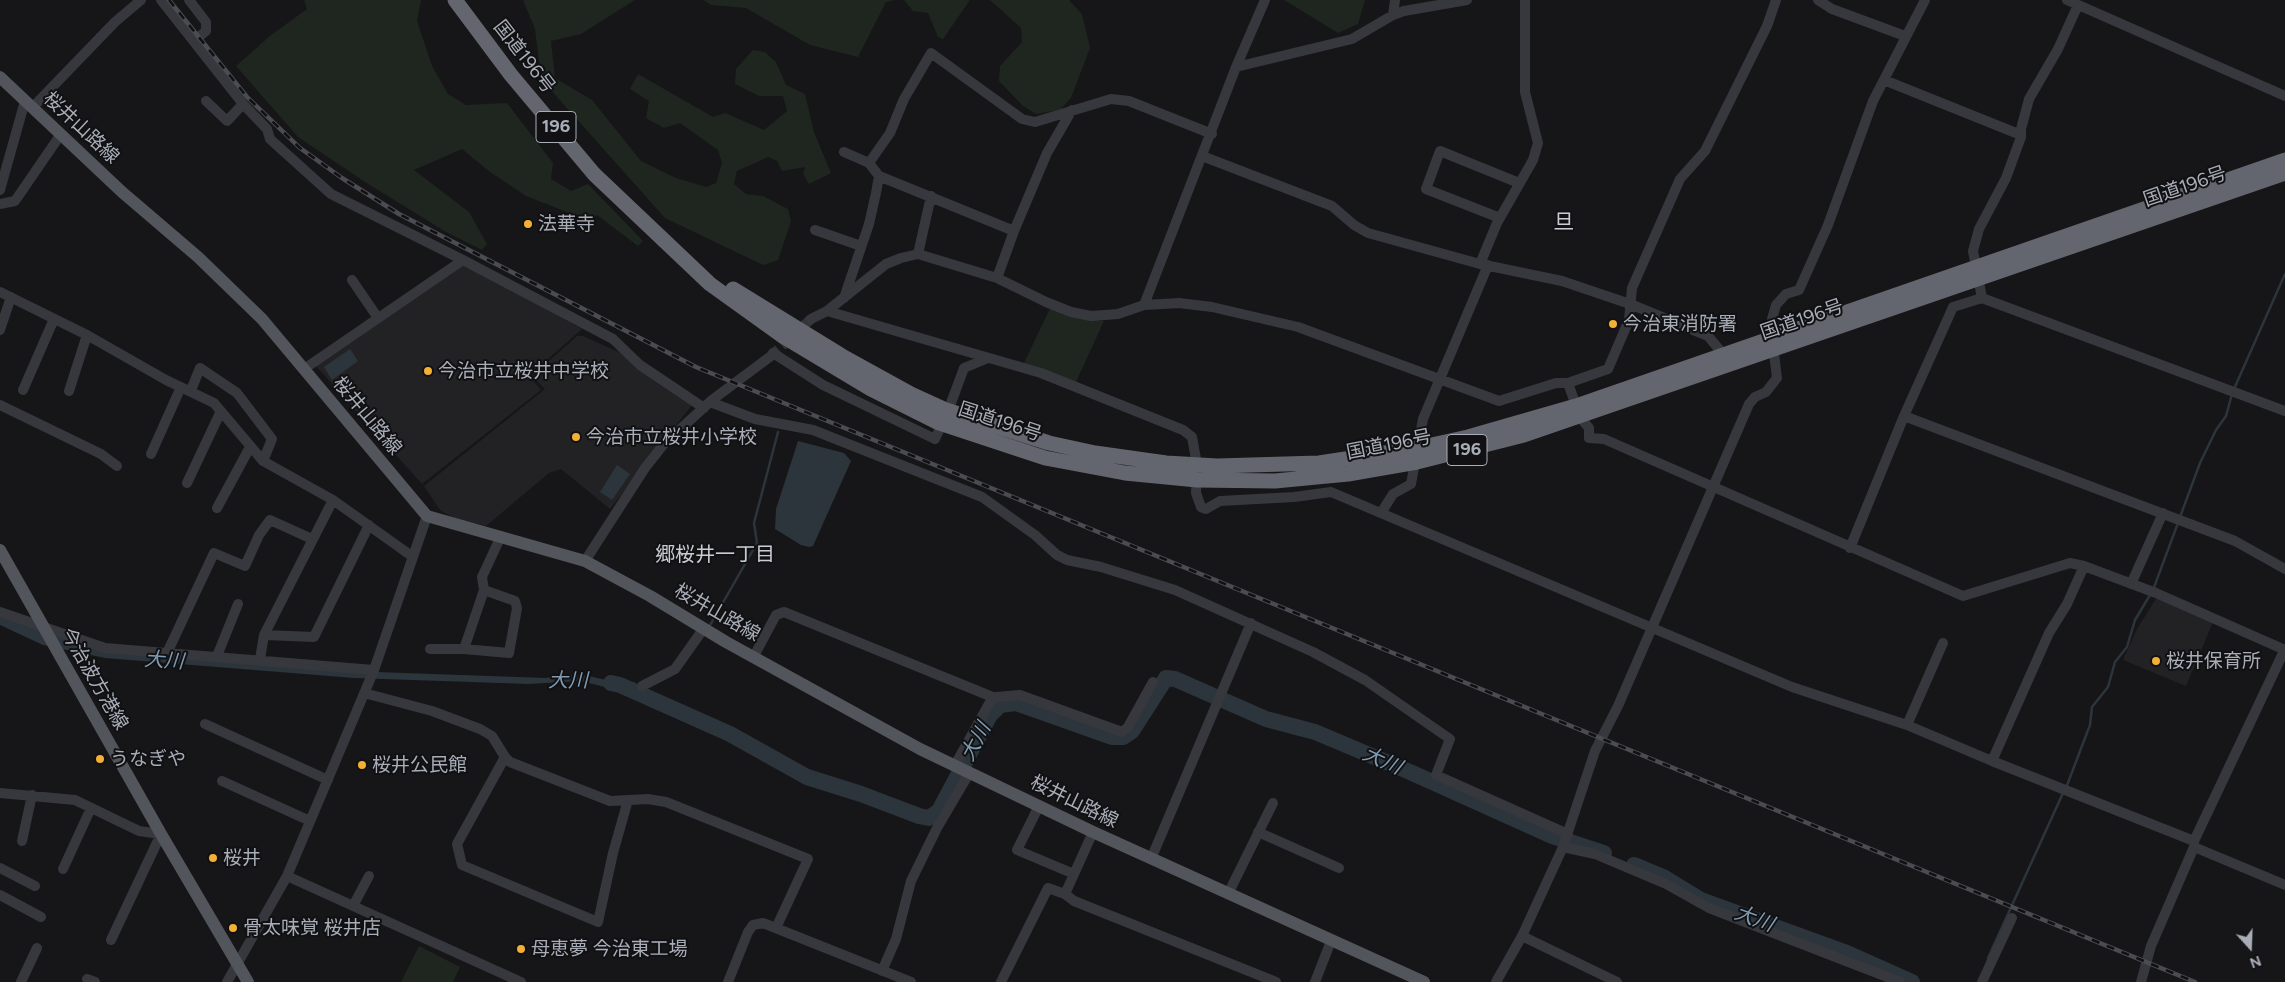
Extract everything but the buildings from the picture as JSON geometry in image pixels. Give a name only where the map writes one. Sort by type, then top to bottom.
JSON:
[{"type":"highway","name":"国道196号","points":[[455,0],[511,75],[594,174],[669,244],[747,299],[842,356],[911,394],[945,417],[1054,460],[1125,473],[1197,480],[1274,482],[1367,471],[1578,411],[1977,273],[2285,160]]},
{"type":"highway","name":"国道196号","points":[[1977,273],[2285,173]]},
{"type":"highway","name":"国道196号","points":[[1578,411],[1723,354],[1772,344]]},
{"type":"highway","name":"国道196号","points":[[945,417],[1077,449],[1166,463],[1276,466],[1418,455]]},
{"type":"main road","name":"桜井山路線","points":[[0,77],[243,300],[304,369],[427,516],[585,562],[650,596],[920,749],[1151,859],[1424,982]]},
{"type":"main road","name":"今治波方港線","points":[[0,550],[161,834],[248,982]]},
{"type":"street","points":[[0,190],[29,104],[115,22],[141,0]]},
{"type":"street","points":[[161,0],[243,104],[267,129],[270,139],[287,157],[331,194],[463,260],[613,339],[640,365],[707,405],[755,419],[813,430],[982,497],[1034,535],[1057,555],[1067,560],[1101,566],[1175,590],[1313,652],[1365,680],[1450,739],[1436,775],[1568,834]]},
{"type":"street","points":[[189,0],[206,22],[206,31],[194,41]]},
{"type":"street","points":[[1144,305],[1212,134],[1236,67],[1265,0]]},
{"type":"street","points":[[1393,14],[1395,0]]},
{"type":"street","points":[[1411,10],[1418,0]]},
{"type":"street","points":[[1236,67],[1352,39],[1393,14],[1467,0]]},
{"type":"street","points":[[1381,513],[1393,494],[1411,484],[1418,455],[1423,419],[1440,379],[1500,218],[1533,160],[1538,143],[1526,92],[1525,0]]},
{"type":"street","points":[[811,320],[827,311],[886,264],[918,254],[997,278],[1046,302],[1071,312],[1091,316],[1118,314],[1144,305],[1179,303],[1261,318],[1298,327],[1499,401],[1556,383],[1568,383],[1608,369],[1629,320],[1632,288],[1680,180],[1705,151],[1767,26],[1776,0]]},
{"type":"street","points":[[1818,0],[1832,9],[1905,36]]},
{"type":"street","points":[[1496,982],[1522,936],[1563,847],[1595,751],[1618,706],[1650,628],[1749,404],[1755,397],[1766,392],[1777,378],[1772,344],[1772,319],[1776,305],[1786,294],[1799,290],[1828,225],[1873,100],[1925,0]]},
{"type":"street","points":[[2067,0],[2285,96]]},
{"type":"street","points":[[1982,298],[1973,251],[1979,228],[2006,178],[2021,135],[2029,99],[2058,48],[2078,5]]},
{"type":"street","points":[[869,164],[890,133],[904,99],[931,53],[1022,119],[1035,122],[1112,99],[1129,101],[1212,134]]},
{"type":"street","points":[[1884,80],[2021,135]]},
{"type":"street","points":[[206,101],[227,121],[243,104]]},
{"type":"street","points":[[997,278],[1014,231],[1047,152],[1072,110]]},
{"type":"street","points":[[0,204],[15,201],[61,134]]},
{"type":"street","points":[[1500,218],[1426,189],[1440,151],[1519,183]]},
{"type":"street","points":[[844,152],[869,164],[878,176],[962,208],[971,215],[1014,231]]},
{"type":"street","points":[[1202,156],[1332,206],[1354,225],[1368,233],[1484,264],[1562,281],[1630,304],[1708,336],[1723,354]]},
{"type":"street","points":[[843,299],[869,224],[878,176]]},
{"type":"street","points":[[918,254],[931,196]]},
{"type":"street","points":[[816,230],[861,246]]},
{"type":"street","points":[[304,369],[463,260]]},
{"type":"street","points":[[352,280],[378,318]]},
{"type":"street","points":[[0,292],[86,334],[214,403],[263,461],[333,500],[413,557]]},
{"type":"street","points":[[0,330],[11,297]]},
{"type":"street","points":[[1850,548],[1904,416],[1954,307],[1982,298],[2285,411]]},
{"type":"street","points":[[827,311],[989,358],[1067,383],[1183,430],[1192,437],[1197,465],[1198,502],[1206,509],[1220,501],[1294,497],[1331,492],[1792,687],[1907,725],[2194,844],[2285,885]]},
{"type":"street","points":[[23,390],[54,319]]},
{"type":"street","points":[[68,391],[86,334]]},
{"type":"street","points":[[585,562],[660,450],[707,405],[772,354],[832,390],[935,439],[964,368],[989,358]]},
{"type":"street","points":[[151,454],[186,389],[200,368],[237,394],[272,439],[263,461]]},
{"type":"street","points":[[1568,383],[1578,411],[1589,428],[1590,438],[1604,439],[1963,596],[2070,563],[2084,566],[2131,584],[2285,649],[2194,844],[2151,946],[2141,982]]},
{"type":"street","points":[[0,405],[101,454],[117,466]]},
{"type":"street","points":[[187,483],[221,410]]},
{"type":"street","points":[[1904,416],[2235,541],[2285,569]]},
{"type":"street","points":[[217,508],[250,447]]},
{"type":"street","points":[[260,659],[264,635],[333,500]]},
{"type":"street","points":[[2131,584],[2162,513]]},
{"type":"street","points":[[227,982],[239,964],[287,876],[374,670],[427,516]]},
{"type":"street","points":[[167,653],[214,553],[246,566],[260,535],[270,520],[312,539]]},
{"type":"street","points":[[264,635],[314,638],[369,526]]},
{"type":"street","points":[[464,649],[484,590],[482,577],[501,536]]},
{"type":"street","points":[[1992,761],[2049,633],[2068,604],[2084,566]]},
{"type":"street","points":[[430,649],[464,649],[508,653],[517,608],[515,601],[484,590]]},
{"type":"street","points":[[217,656],[238,604]]},
{"type":"street","points":[[0,612],[44,629],[105,648],[260,659],[374,670]]},
{"type":"street","points":[[754,656],[776,615],[784,612],[995,698],[1020,695],[1122,732],[1128,727],[1154,682]]},
{"type":"street","points":[[1151,859],[1251,623]]},
{"type":"street","points":[[642,686],[675,669],[704,628]]},
{"type":"street","points":[[1907,725],[1943,644]]},
{"type":"street","points":[[364,693],[432,711],[480,729],[492,736],[510,762],[610,801],[648,799],[666,802],[808,859],[776,928]]},
{"type":"street","points":[[955,765],[990,702],[995,698]]},
{"type":"street","points":[[204,724],[328,780]]},
{"type":"street","points":[[505,757],[457,844],[462,865],[598,922],[613,853],[628,800]]},
{"type":"street","points":[[882,971],[896,939],[911,881],[937,828],[970,772]]},
{"type":"street","points":[[222,781],[310,821]]},
{"type":"street","points":[[0,793],[75,800],[139,831],[161,834],[111,940]]},
{"type":"street","points":[[22,841],[32,795]]},
{"type":"street","points":[[1228,894],[1273,803]]},
{"type":"street","points":[[1039,806],[1016,850],[1074,874]]},
{"type":"street","points":[[63,869],[91,808]]},
{"type":"street","points":[[1065,894],[1093,832]]},
{"type":"street","points":[[1258,832],[1339,868]]},
{"type":"street","points":[[1563,847],[1595,854],[1666,884],[1709,908],[1900,982]]},
{"type":"street","points":[[0,868],[35,886]]},
{"type":"street","points":[[287,876],[521,982]]},
{"type":"street","points":[[353,906],[369,876]]},
{"type":"street","points":[[1000,982],[1048,888],[1065,894],[1074,901],[1276,982]]},
{"type":"street","points":[[0,895],[41,917]]},
{"type":"street","points":[[1982,982],[2012,918]]},
{"type":"street","points":[[728,982],[748,932],[753,925],[763,923],[911,982]]},
{"type":"street","points":[[1522,936],[1618,982]]},
{"type":"street","points":[[1315,982],[1331,941]]},
{"type":"street","points":[[21,982],[37,948]]},
{"type":"shaded area","points":[[304,0],[421,0],[417,21],[432,66],[448,94],[466,105],[507,103],[553,163],[551,179],[571,191],[588,184],[643,241],[638,246],[597,215],[590,221],[526,196],[490,172],[462,149],[414,170],[469,212],[487,244],[482,250],[446,232],[365,182],[298,137],[236,66],[271,35],[307,9]]},
{"type":"shaded area","points":[[523,0],[635,0],[581,34],[551,41],[555,78],[592,100],[641,161],[676,178],[706,187],[716,183],[722,163],[718,150],[680,123],[664,128],[646,118],[649,101],[630,89],[638,74],[713,117],[725,113],[764,130],[787,111],[783,96],[759,96],[735,84],[736,69],[753,50],[765,52],[776,62],[786,85],[805,94],[814,132],[831,173],[809,184],[803,174],[805,167],[782,171],[777,161],[768,157],[737,171],[734,184],[746,194],[763,196],[788,209],[791,221],[778,260],[763,265],[665,218],[541,79],[535,29]]},
{"type":"shaded area","points":[[703,0],[895,0],[886,2],[858,57],[810,45],[746,8],[711,5]]},
{"type":"shaded area","points":[[904,0],[970,0],[943,39],[938,37],[928,13],[913,11]]},
{"type":"shaded area","points":[[990,0],[1069,0],[1082,14],[1090,48],[1071,98],[1060,110],[1036,114],[1023,106],[999,81],[1000,66],[1022,42],[1021,28]]},
{"type":"shaded area","points":[[1284,0],[1365,0],[1358,24],[1338,33]]},
{"type":"shaded area","name":"今治市立桜井中学校","points":[[464,264],[582,329],[529,376],[541,390],[422,484],[316,366]]},
{"type":"shaded area","points":[[1053,302],[1087,318],[1104,321],[1076,382],[1024,363]]},
{"type":"shaded area","name":"今治市立桜井小学校","points":[[577,336],[583,336],[623,354],[692,405],[610,509],[561,469],[549,473],[486,526],[455,519],[440,510],[424,486],[545,389],[532,376]]},
{"type":"shaded area","points":[[2157,597],[2213,622],[2186,686],[2123,660],[2137,629]]},
{"type":"shaded area","points":[[419,946],[460,967],[453,982],[401,982]]},
{"type":"water","points":[[350,349],[358,361],[332,380],[324,367]]},
{"type":"water","points":[[798,441],[844,453],[851,461],[813,546],[809,547],[801,545],[775,529],[776,509]]},
{"type":"water","points":[[617,465],[630,474],[612,500],[600,492]]},
{"type":"water","points":[[0,615],[104,650],[376,672],[546,678],[567,674],[616,682],[635,682],[634,688],[629,693],[581,681],[529,684],[354,678],[105,658],[43,645],[0,625]]},
{"type":"waterway","points":[[2234,389],[2285,274]]},
{"type":"waterway","points":[[2180,517],[2200,463],[2216,430],[2226,416],[2232,394]]},
{"type":"waterway","points":[[709,627],[757,543],[754,523],[778,432]]},
{"type":"waterway","points":[[2153,590],[2178,523]]},
{"type":"waterway","points":[[2066,788],[2090,725],[2092,707],[2108,687],[2115,662],[2127,647],[2135,620],[2150,595]]},
{"type":"waterway","name":"大川","points":[[611,683],[620,685],[730,734],[807,777],[929,818],[939,811],[990,715],[1000,705],[1016,703],[1112,737],[1123,737],[1132,731],[1166,678],[1175,679],[1266,719],[1315,732],[1410,772],[1552,836],[1604,853]]},
{"type":"waterway","points":[[1988,958],[2063,793]]},
{"type":"waterway","name":"大川","points":[[1634,865],[1665,878],[1701,900],[1847,953],[1912,982]]},
{"type":"tunnel","points":[[771,356],[811,319]]},
{"type":"railway","points":[[169,0],[247,97],[300,148],[342,178],[399,214],[696,367],[2195,982]]},
{"type":"place","name":"法華寺","points":[[528,224]]},
{"type":"place","name":"今治東消防署","points":[[1613,324]]},
{"type":"place","name":"今治市立桜井中学校","points":[[428,371]]},
{"type":"place","name":"今治市立桜井小学校","points":[[576,437]]},
{"type":"place","name":"桜井保育所","points":[[2156,661]]},
{"type":"place","name":"うなぎや","points":[[100,759]]},
{"type":"place","name":"桜井公民館","points":[[362,765]]},
{"type":"place","name":"桜井","points":[[213,858]]},
{"type":"place","name":"骨太味覚 桜井店","points":[[233,928]]},
{"type":"place","name":"母恵夢 今治東工場","points":[[521,949]]},
{"type":"district","name":"旦","points":[[1564,223]]},
{"type":"district","name":"郷桜井一丁目","points":[[715,555]]}]
